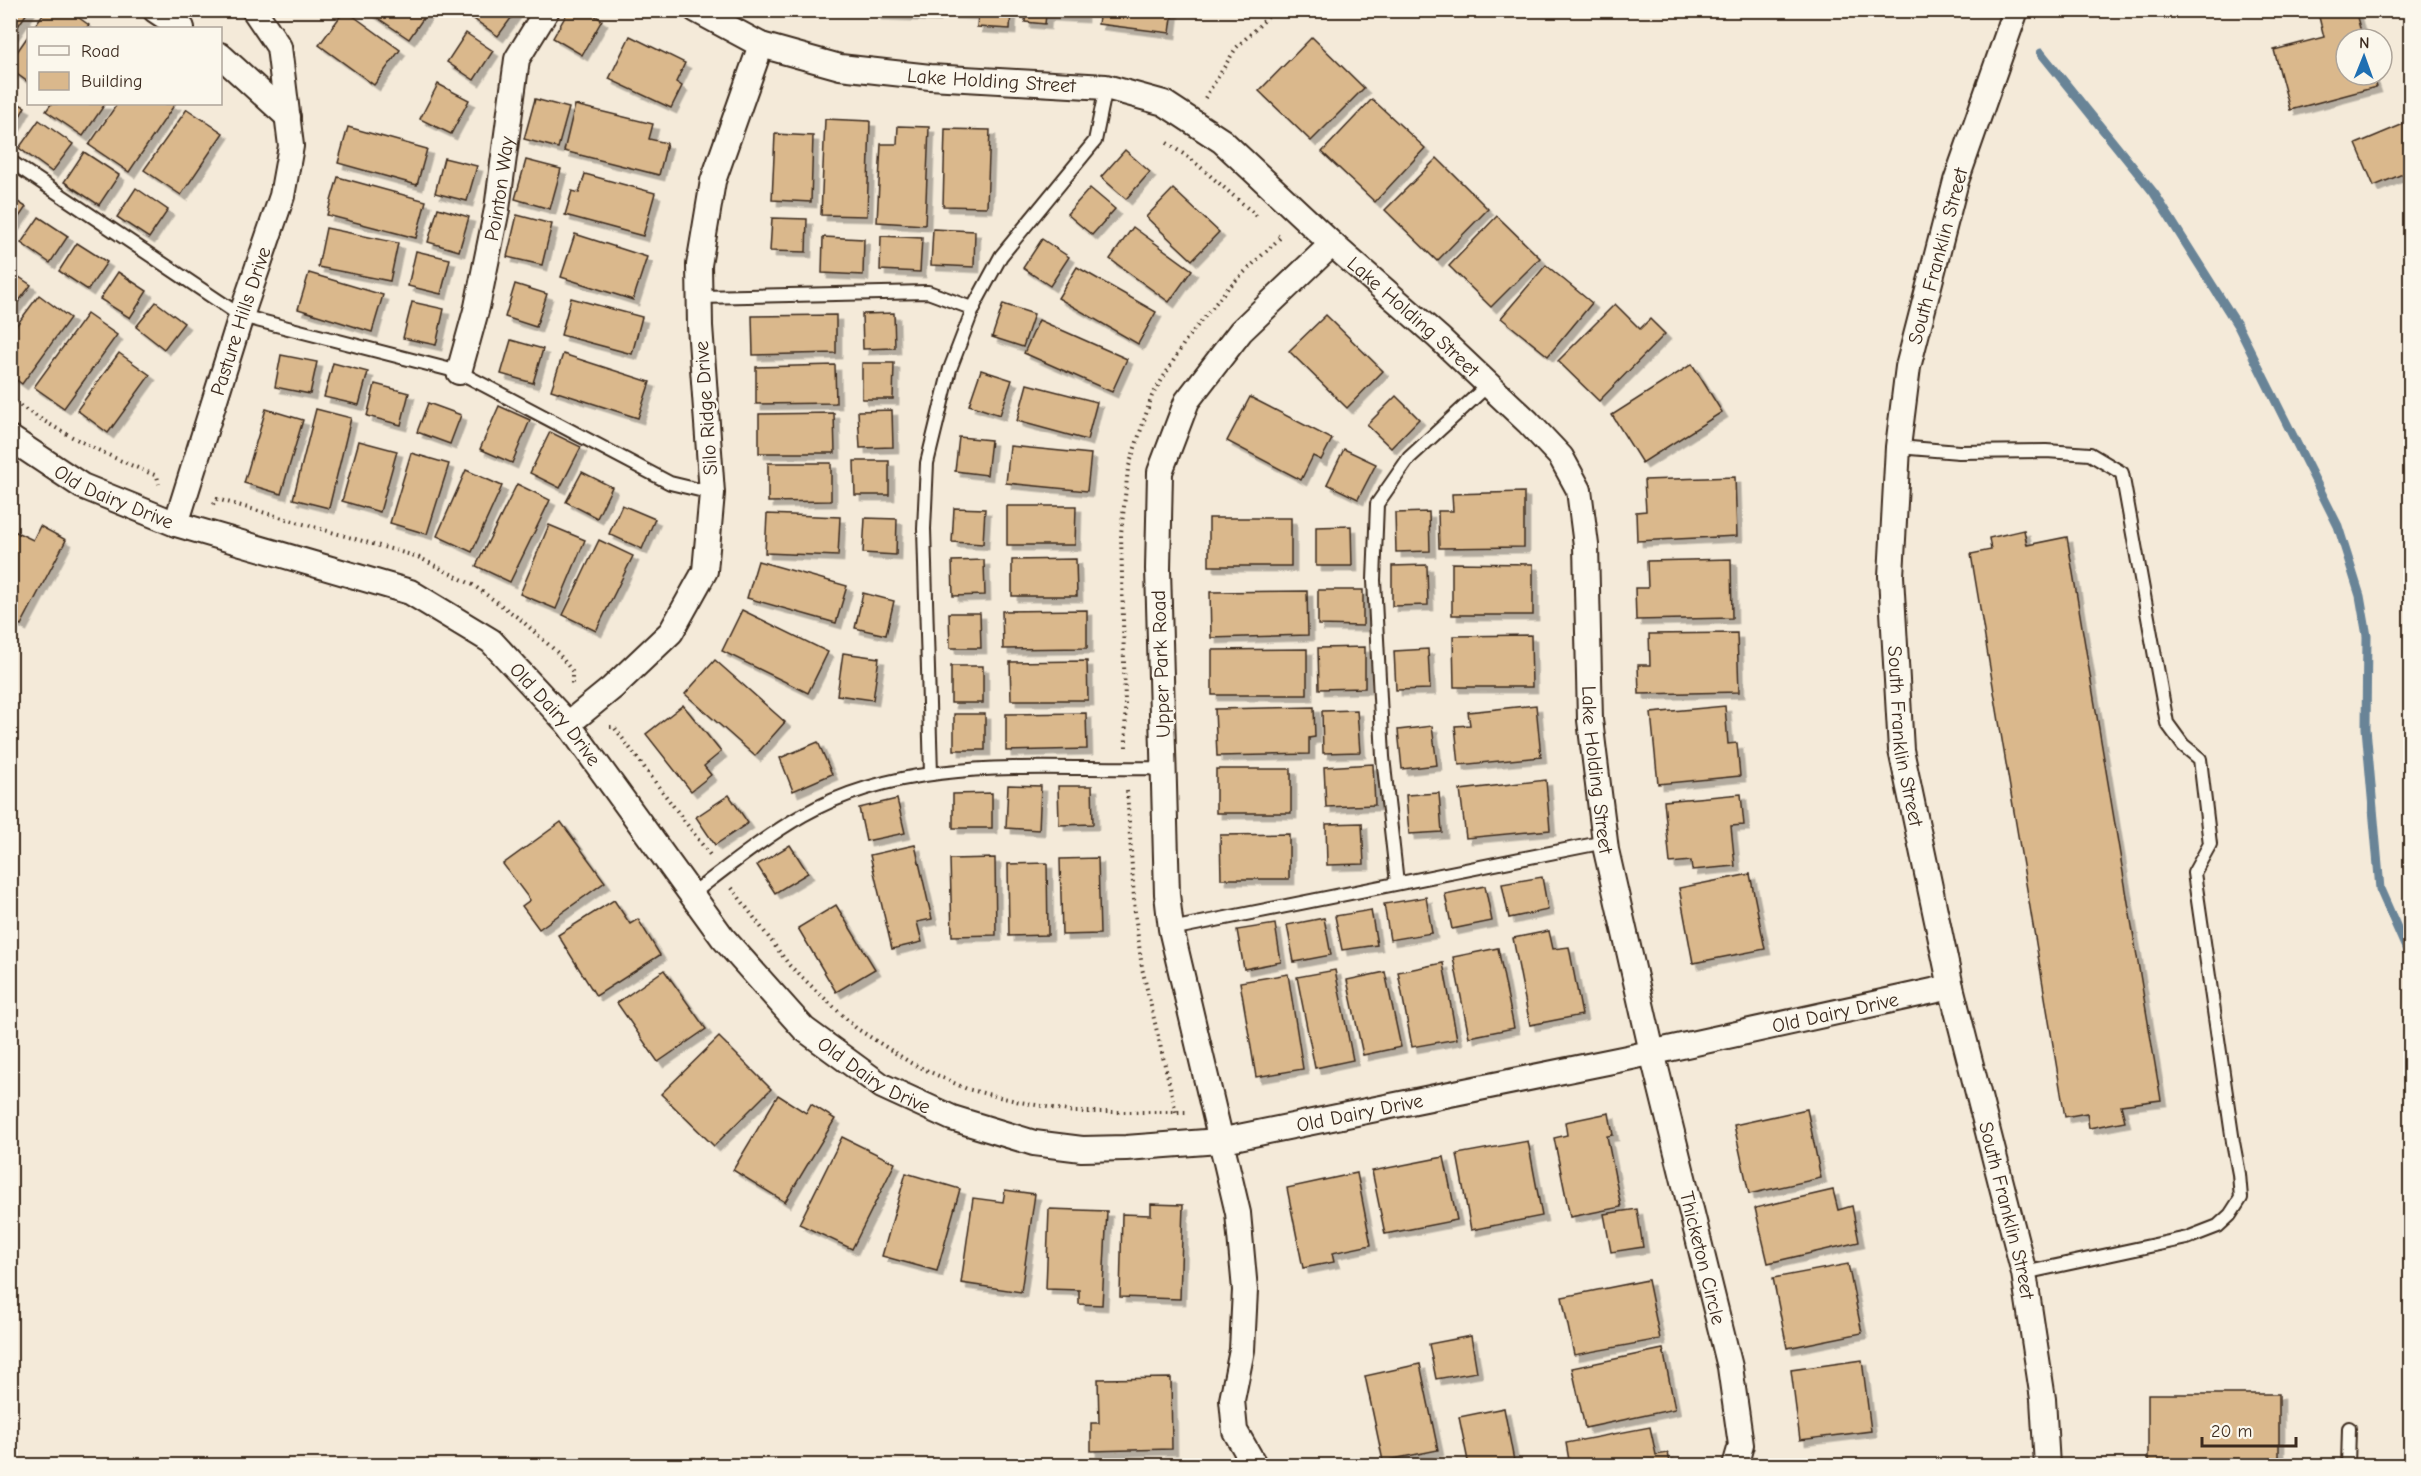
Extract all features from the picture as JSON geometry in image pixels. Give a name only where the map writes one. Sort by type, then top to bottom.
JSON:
[{"type":"street","points":[[155,10],[180,27]]},
{"type":"street","name":"Pasture Hills Drive","points":[[176,524],[241,316],[282,196],[291,146],[279,47],[254,10]]},
{"type":"street","name":"Pointon Way","points":[[459,372],[477,307],[497,209],[517,59],[547,10]]},
{"type":"street","name":"Lake Holding Street","points":[[696,10],[761,45],[840,67],[930,77],[1106,87],[1164,103],[1222,141],[1332,244],[1438,337],[1561,458],[1579,490],[1586,545],[1590,720],[1605,842],[1652,1052]]},
{"type":"street","name":"South Franklin Street","points":[[2016,10],[1956,182],[1908,367],[1898,447],[1891,576],[1901,750],[1951,987],[2024,1273],[2043,1399],[2047,1466]]},
{"type":"street","name":"Silo Ridge Drive","points":[[568,724],[612,688],[671,632],[705,571],[712,493],[699,265],[713,181],[761,45]]},
{"type":"street","points":[[222,57],[288,117]]},
{"type":"street","name":"Upper Park Road","points":[[1219,1141],[1171,929],[1167,894],[1158,569],[1160,472],[1187,401],[1241,331],[1332,244]]},
{"type":"street","name":"Old Dairy Drive","points":[[10,438],[82,486],[176,524],[410,592],[491,641],[568,724],[723,938],[804,1029],[882,1086],[952,1118],[1034,1143],[1082,1149],[1219,1141],[1652,1052],[1951,987]]},
{"type":"street","name":"Thicketon Circle","points":[[1652,1052],[1730,1367],[1741,1445],[1735,1466]]},
{"type":"street","points":[[1219,1141],[1238,1213],[1245,1290],[1242,1350],[1232,1400],[1235,1431],[1255,1466]]},
{"type":"lane","points":[[932,774],[924,529],[927,463],[950,369],[974,309],[1001,256],[1095,141],[1106,87]]},
{"type":"lane","points":[[10,161],[241,316],[459,372],[670,483],[712,493]]},
{"type":"lane","points":[[700,297],[928,292],[974,309]]},
{"type":"lane","points":[[1397,883],[1383,757],[1374,580],[1377,504],[1409,458],[1488,385]]},
{"type":"lane","points":[[1898,447],[1959,452],[2046,451],[2090,454],[2122,473],[2167,723],[2183,745],[2200,759],[2210,844],[2194,873],[2233,1142],[2240,1174],[2241,1198],[2230,1215],[2218,1226],[2187,1238],[2024,1273]]},
{"type":"lane","points":[[692,894],[803,815],[857,791],[905,778],[972,769],[1164,768]]},
{"type":"lane","points":[[1171,929],[1605,842]]},
{"type":"lane","points":[[2348,1466],[2349,1428]]},
{"type":"path","points":[[1203,101],[1236,48],[1275,10]]},
{"type":"path","points":[[1167,143],[1191,159],[1263,222]]},
{"type":"path","points":[[1272,229],[1281,237]]},
{"type":"path","points":[[10,399],[44,423],[103,454],[157,476],[160,488]]},
{"type":"path","points":[[604,727],[614,728],[690,827],[756,923],[790,966],[856,1028],[911,1063],[967,1089],[1074,1112],[1187,1112]]},
{"type":"building","points":[[10,10],[29,10],[10,38]]},
{"type":"building","points":[[46,10],[68,10],[89,25],[87,27],[34,27]]},
{"type":"building","points":[[345,10],[400,50],[374,85],[319,45]]},
{"type":"building","points":[[366,10],[429,10],[409,39]]},
{"type":"building","points":[[476,10],[517,10],[498,36],[471,17]]},
{"type":"building","points":[[569,10],[586,10],[602,20],[582,55],[553,38]]},
{"type":"building","points":[[876,10],[936,10],[935,16],[876,14]]},
{"type":"building","points":[[950,10],[1011,10],[1010,29],[977,27],[978,14],[950,13]]},
{"type":"building","points":[[1026,10],[1082,10],[1082,17],[1046,15],[1045,24],[1025,22]]},
{"type":"building","points":[[1100,10],[1173,10],[1170,33],[1098,24]]},
{"type":"building","points":[[2328,10],[2355,10],[2360,27],[2334,27],[2334,87],[2376,87],[2290,110],[2274,50],[2324,37],[2318,13]]},
{"type":"building","points":[[466,33],[493,51],[474,80],[447,62]]},
{"type":"building","points":[[630,36],[685,63],[676,82],[682,86],[671,108],[609,79]]},
{"type":"building","points":[[27,37],[27,81],[10,69],[10,62]]},
{"type":"building","points":[[1312,37],[1364,88],[1311,141],[1259,91]]},
{"type":"building","points":[[438,84],[469,100],[451,134],[420,119]]},
{"type":"building","points":[[10,99],[25,107],[10,134]]},
{"type":"building","points":[[535,99],[569,108],[558,148],[524,139]]},
{"type":"building","points":[[1372,99],[1425,148],[1375,202],[1322,152]]},
{"type":"building","points":[[50,105],[104,105],[83,136],[46,111]]},
{"type":"building","points":[[116,105],[174,105],[129,172],[89,145]]},
{"type":"building","points":[[575,105],[653,124],[649,139],[667,143],[659,175],[564,151]]},
{"type":"building","points":[[187,109],[223,133],[181,195],[144,170]]},
{"type":"building","points":[[825,119],[870,121],[867,216],[821,215]]},
{"type":"building","points":[[39,120],[73,144],[52,172],[19,148]]},
{"type":"building","points":[[2406,123],[2410,133],[2410,171],[2374,186],[2356,144]]},
{"type":"building","points":[[898,126],[929,127],[925,225],[877,222],[881,144],[897,144]]},
{"type":"building","points":[[348,127],[427,149],[417,185],[338,163]]},
{"type":"building","points":[[945,129],[990,130],[987,207],[943,206]]},
{"type":"building","points":[[775,134],[813,136],[811,202],[772,200]]},
{"type":"building","points":[[1125,150],[1150,172],[1126,199],[1101,177]]},
{"type":"building","points":[[84,152],[119,175],[99,205],[64,182]]},
{"type":"building","points":[[444,158],[477,166],[467,201],[435,193]]},
{"type":"building","points":[[1437,158],[1488,209],[1437,261],[1385,210]]},
{"type":"building","points":[[526,160],[561,169],[550,209],[515,199]]},
{"type":"building","points":[[585,174],[655,193],[643,236],[565,215],[572,191],[579,193]]},
{"type":"building","points":[[338,177],[426,201],[416,238],[327,215]]},
{"type":"building","points":[[136,188],[168,210],[149,238],[117,217]]},
{"type":"building","points":[[1090,188],[1115,209],[1092,235],[1067,214]]},
{"type":"building","points":[[1173,189],[1219,232],[1192,260],[1146,217]]},
{"type":"building","points":[[10,197],[26,207],[10,230]]},
{"type":"building","points":[[438,208],[469,217],[459,251],[428,242]]},
{"type":"building","points":[[517,215],[552,224],[542,265],[507,257]]},
{"type":"building","points":[[1497,216],[1540,258],[1491,307],[1449,266]]},
{"type":"building","points":[[39,217],[68,236],[50,263],[21,243]]},
{"type":"building","points":[[772,218],[807,219],[806,252],[770,251]]},
{"type":"building","points":[[1133,227],[1192,270],[1169,302],[1110,259]]},
{"type":"building","points":[[326,228],[398,243],[390,281],[318,267]]},
{"type":"building","points":[[933,229],[975,231],[974,267],[931,265]]},
{"type":"building","points":[[575,234],[647,257],[633,300],[561,277]]},
{"type":"building","points":[[881,236],[922,238],[920,272],[880,270]]},
{"type":"building","points":[[823,237],[864,239],[863,275],[822,273]]},
{"type":"building","points":[[1042,239],[1069,257],[1050,286],[1023,268]]},
{"type":"building","points":[[77,243],[107,262],[88,290],[59,271]]},
{"type":"building","points":[[416,251],[450,259],[441,294],[408,286]]},
{"type":"building","points":[[1546,265],[1592,303],[1548,356],[1501,318]]},
{"type":"building","points":[[1077,267],[1156,312],[1138,344],[1058,298]]},
{"type":"building","points":[[10,271],[31,285],[10,313]]},
{"type":"building","points":[[118,272],[147,291],[130,318],[100,299]]},
{"type":"building","points":[[309,273],[383,295],[372,332],[298,309]]},
{"type":"building","points":[[515,284],[547,294],[536,327],[505,317]]},
{"type":"building","points":[[39,295],[70,318],[22,384],[10,375],[10,334]]},
{"type":"building","points":[[571,298],[642,317],[632,354],[561,335]]},
{"type":"building","points":[[156,302],[184,323],[164,349],[136,327]]},
{"type":"building","points":[[412,302],[444,309],[436,345],[403,338]]},
{"type":"building","points":[[1003,304],[1034,314],[1023,347],[992,337]]},
{"type":"building","points":[[1615,304],[1640,329],[1650,319],[1665,334],[1599,401],[1558,361]]},
{"type":"building","points":[[894,313],[895,348],[863,349],[862,314]]},
{"type":"building","points":[[87,314],[117,335],[64,408],[34,387]]},
{"type":"building","points":[[836,315],[836,353],[753,355],[752,316]]},
{"type":"building","points":[[1326,315],[1383,371],[1347,408],[1289,351]]},
{"type":"building","points":[[1039,320],[1127,359],[1112,392],[1024,353]]},
{"type":"building","points":[[511,340],[543,349],[533,383],[501,374]]},
{"type":"building","points":[[119,353],[150,375],[108,433],[77,410]]},
{"type":"building","points":[[563,354],[650,382],[638,418],[551,390]]},
{"type":"building","points":[[281,355],[317,362],[310,394],[275,387]]},
{"type":"building","points":[[333,363],[368,372],[359,405],[324,397]]},
{"type":"building","points":[[862,363],[894,363],[893,399],[862,399]]},
{"type":"building","points":[[1692,364],[1722,412],[1642,463],[1612,415]]},
{"type":"building","points":[[835,365],[836,403],[756,404],[756,367]]},
{"type":"building","points":[[981,370],[1012,380],[1000,415],[969,405]]},
{"type":"building","points":[[375,384],[409,393],[401,425],[367,416]]},
{"type":"building","points":[[1027,384],[1097,402],[1087,440],[1017,421]]},
{"type":"building","points":[[1396,396],[1419,419],[1391,448],[1367,425]]},
{"type":"building","points":[[1250,397],[1332,439],[1321,460],[1313,456],[1301,480],[1227,441]]},
{"type":"building","points":[[428,403],[461,415],[450,444],[417,432]]},
{"type":"building","points":[[499,406],[530,420],[512,463],[480,449]]},
{"type":"building","points":[[266,409],[303,420],[281,494],[244,483]]},
{"type":"building","points":[[316,409],[351,418],[329,508],[293,499]]},
{"type":"building","points":[[892,410],[893,447],[860,448],[858,411]]},
{"type":"building","points":[[834,413],[835,453],[759,453],[759,414]]},
{"type":"building","points":[[550,432],[581,447],[560,488],[530,473]]},
{"type":"building","points":[[959,437],[991,440],[987,475],[955,471]]},
{"type":"building","points":[[359,441],[397,451],[380,512],[342,501]]},
{"type":"building","points":[[1010,446],[1091,454],[1087,491],[1006,483]]},
{"type":"building","points":[[1344,449],[1376,464],[1358,499],[1327,484]]},
{"type":"building","points":[[411,453],[449,464],[427,534],[390,523]]},
{"type":"building","points":[[854,461],[889,461],[889,495],[855,495]]},
{"type":"building","points":[[768,463],[831,463],[831,501],[768,502]]},
{"type":"building","points":[[466,470],[502,486],[472,552],[437,536]]},
{"type":"building","points":[[582,472],[612,487],[597,518],[566,502]]},
{"type":"building","points":[[1735,477],[1737,536],[1637,541],[1636,512],[1646,511],[1644,480]]},
{"type":"building","points":[[517,484],[550,500],[510,582],[476,566]]},
{"type":"building","points":[[1524,492],[1524,547],[1439,548],[1438,511],[1453,511],[1452,494]]},
{"type":"building","points":[[622,505],[655,519],[642,549],[609,534]]},
{"type":"building","points":[[1007,506],[1076,506],[1075,545],[1007,545]]},
{"type":"building","points":[[954,508],[985,509],[983,544],[952,542]]},
{"type":"building","points":[[1429,512],[1430,551],[1396,552],[1395,513]]},
{"type":"building","points":[[767,514],[840,517],[838,556],[765,553]]},
{"type":"building","points":[[865,518],[897,519],[896,555],[863,553]]},
{"type":"building","points":[[1209,518],[1291,518],[1291,566],[1209,566]]},
{"type":"building","points":[[549,525],[585,540],[556,609],[520,594]]},
{"type":"building","points":[[40,526],[66,540],[21,625],[10,620],[10,529],[33,540]]},
{"type":"building","points":[[1351,526],[1352,566],[1316,566],[1316,527]]},
{"type":"building","points":[[2024,530],[2027,545],[2067,537],[2161,1100],[2121,1105],[2125,1121],[2089,1128],[2087,1113],[2065,1117],[1971,554],[1991,550],[1989,538]]},
{"type":"building","points":[[599,540],[633,556],[596,631],[563,615]]},
{"type":"building","points":[[1076,559],[1077,596],[1012,596],[1012,560]]},
{"type":"building","points":[[1731,559],[1732,618],[1636,620],[1635,588],[1648,588],[1647,561]]},
{"type":"building","points":[[984,560],[985,595],[953,596],[952,561]]},
{"type":"building","points":[[758,561],[847,586],[836,623],[747,598]]},
{"type":"building","points":[[1452,563],[1533,564],[1533,615],[1452,615]]},
{"type":"building","points":[[1427,565],[1428,605],[1392,606],[1392,566]]},
{"type":"building","points":[[1318,590],[1363,590],[1363,626],[1318,625]]},
{"type":"building","points":[[1307,591],[1308,635],[1211,638],[1210,592]]},
{"type":"building","points":[[863,593],[894,601],[886,635],[855,628]]},
{"type":"building","points":[[742,610],[828,652],[808,693],[722,651]]},
{"type":"building","points":[[1087,610],[1087,648],[1003,649],[1002,611]]},
{"type":"building","points":[[949,613],[980,613],[981,648],[950,648]]},
{"type":"building","points":[[1737,633],[1739,692],[1639,694],[1638,665],[1650,665],[1649,634]]},
{"type":"building","points":[[1531,635],[1532,687],[1454,687],[1453,636]]},
{"type":"building","points":[[1365,647],[1365,688],[1319,689],[1318,648]]},
{"type":"building","points":[[1307,649],[1307,695],[1212,695],[1212,650]]},
{"type":"building","points":[[1428,649],[1430,689],[1396,690],[1394,651]]},
{"type":"building","points":[[843,653],[879,658],[873,700],[837,695]]},
{"type":"building","points":[[715,660],[785,722],[755,756],[685,694]]},
{"type":"building","points":[[1087,661],[1088,700],[1011,700],[1010,662]]},
{"type":"building","points":[[951,666],[983,666],[983,703],[951,703]]},
{"type":"building","points":[[683,705],[721,752],[704,766],[711,775],[691,791],[646,734]]},
{"type":"building","points":[[1536,705],[1541,757],[1459,765],[1455,726],[1470,725],[1468,712]]},
{"type":"building","points":[[1725,706],[1728,744],[1737,743],[1740,776],[1658,784],[1651,713]]},
{"type":"building","points":[[1314,707],[1315,737],[1309,738],[1309,754],[1217,756],[1215,709]]},
{"type":"building","points":[[1357,710],[1360,752],[1323,753],[1322,711]]},
{"type":"building","points":[[1086,713],[1087,749],[1006,751],[1006,714]]},
{"type":"building","points":[[954,714],[985,714],[985,750],[954,750]]},
{"type":"building","points":[[1432,726],[1437,765],[1402,769],[1398,730]]},
{"type":"building","points":[[818,742],[832,774],[793,791],[780,758]]},
{"type":"building","points":[[1373,764],[1375,805],[1326,807],[1324,767]]},
{"type":"building","points":[[1216,769],[1291,769],[1291,813],[1216,813]]},
{"type":"building","points":[[1546,780],[1550,830],[1466,838],[1460,790]]},
{"type":"building","points":[[1008,785],[1041,786],[1039,830],[1006,828]]},
{"type":"building","points":[[1058,786],[1092,786],[1093,824],[1059,825]]},
{"type":"building","points":[[992,793],[992,828],[953,828],[953,794]]},
{"type":"building","points":[[1439,793],[1442,832],[1409,834],[1406,795]]},
{"type":"building","points":[[1741,794],[1744,825],[1731,826],[1735,866],[1692,870],[1691,861],[1670,863],[1664,801]]},
{"type":"building","points":[[729,795],[748,823],[715,845],[696,817]]},
{"type":"building","points":[[897,799],[905,833],[866,841],[859,808]]},
{"type":"building","points":[[561,822],[605,882],[539,929],[522,906],[530,900],[503,864]]},
{"type":"building","points":[[1362,823],[1364,864],[1327,865],[1326,824]]},
{"type":"building","points":[[1289,834],[1289,879],[1221,879],[1220,835]]},
{"type":"building","points":[[790,845],[808,873],[775,893],[757,865]]},
{"type":"building","points":[[915,845],[932,919],[917,922],[922,942],[892,949],[870,855]]},
{"type":"building","points":[[995,858],[996,935],[952,936],[950,859]]},
{"type":"building","points":[[1098,858],[1100,934],[1062,935],[1060,859]]},
{"type":"building","points":[[1047,863],[1048,935],[1009,936],[1008,864]]},
{"type":"building","points":[[1750,874],[1765,949],[1693,963],[1679,888]]},
{"type":"building","points":[[1542,877],[1548,910],[1509,918],[1502,884]]},
{"type":"building","points":[[1485,886],[1492,921],[1452,929],[1445,894]]},
{"type":"building","points":[[1426,897],[1432,933],[1390,940],[1384,904]]},
{"type":"building","points":[[614,900],[630,924],[638,919],[660,955],[596,996],[558,935]]},
{"type":"building","points":[[836,905],[875,969],[836,992],[798,928]]},
{"type":"building","points":[[1371,910],[1377,945],[1342,950],[1335,916]]},
{"type":"building","points":[[1324,918],[1331,955],[1294,962],[1287,925]]},
{"type":"building","points":[[1275,924],[1281,962],[1244,969],[1237,930]]},
{"type":"building","points":[[1549,931],[1553,949],[1569,947],[1582,1015],[1530,1025],[1513,938]]},
{"type":"building","points":[[1498,948],[1514,1028],[1469,1037],[1453,957]]},
{"type":"building","points":[[1443,963],[1457,1039],[1412,1047],[1398,972]]},
{"type":"building","points":[[664,970],[706,1029],[658,1062],[617,1003]]},
{"type":"building","points":[[1335,970],[1353,1060],[1315,1068],[1297,977]]},
{"type":"building","points":[[1385,972],[1401,1047],[1363,1055],[1347,980]]},
{"type":"building","points":[[1288,974],[1303,1069],[1256,1077],[1240,982]]},
{"type":"building","points":[[719,1037],[771,1089],[714,1146],[661,1094]]},
{"type":"building","points":[[778,1095],[806,1113],[811,1104],[835,1119],[785,1202],[733,1170]]},
{"type":"building","points":[[1807,1109],[1821,1178],[1749,1194],[1734,1125]]},
{"type":"building","points":[[1609,1113],[1613,1135],[1607,1136],[1621,1207],[1570,1217],[1554,1138],[1567,1135],[1565,1122]]},
{"type":"building","points":[[842,1137],[895,1163],[852,1249],[799,1224]]},
{"type":"building","points":[[1528,1141],[1542,1216],[1471,1230],[1457,1154]]},
{"type":"building","points":[[1444,1157],[1457,1220],[1385,1234],[1372,1171]]},
{"type":"building","points":[[906,1173],[960,1189],[937,1271],[882,1256]]},
{"type":"building","points":[[1357,1173],[1371,1245],[1332,1253],[1334,1262],[1303,1268],[1287,1188]]},
{"type":"building","points":[[1005,1190],[1035,1194],[1021,1292],[961,1283],[973,1198],[1003,1202]]},
{"type":"building","points":[[1833,1190],[1838,1210],[1852,1206],[1859,1242],[1768,1263],[1755,1208]]},
{"type":"building","points":[[1151,1204],[1183,1205],[1180,1299],[1120,1297],[1122,1214],[1151,1215]]},
{"type":"building","points":[[1049,1209],[1107,1211],[1102,1305],[1079,1304],[1079,1290],[1046,1289]]},
{"type":"building","points":[[1637,1209],[1643,1247],[1611,1252],[1604,1214]]},
{"type":"building","points":[[1848,1264],[1862,1333],[1787,1348],[1773,1278]]},
{"type":"building","points":[[1648,1280],[1660,1339],[1574,1355],[1562,1297]]},
{"type":"building","points":[[1471,1336],[1477,1372],[1436,1379],[1429,1344]]},
{"type":"building","points":[[1663,1349],[1675,1409],[1585,1428],[1572,1368]]},
{"type":"building","points":[[1862,1360],[1871,1431],[1800,1440],[1791,1370]]},
{"type":"building","points":[[1420,1364],[1438,1450],[1383,1461],[1365,1376]]},
{"type":"building","points":[[1171,1378],[1172,1449],[1091,1451],[1091,1423],[1099,1423],[1098,1379]]},
{"type":"building","points":[[2148,1394],[2279,1394],[2279,1466],[2148,1466]]},
{"type":"building","points":[[1504,1408],[1515,1466],[1469,1466],[1459,1417]]},
{"type":"building","points":[[1650,1427],[1656,1455],[1668,1453],[1671,1466],[1570,1466],[1566,1443]]},
{"type":"building","points":[[1803,1459],[1846,1466],[1802,1466]]},
{"type":"waterway","points":[[2041,53],[2154,193],[2238,326],[2338,526],[2360,596],[2367,636],[2366,728],[2380,889],[2410,957]]}]
